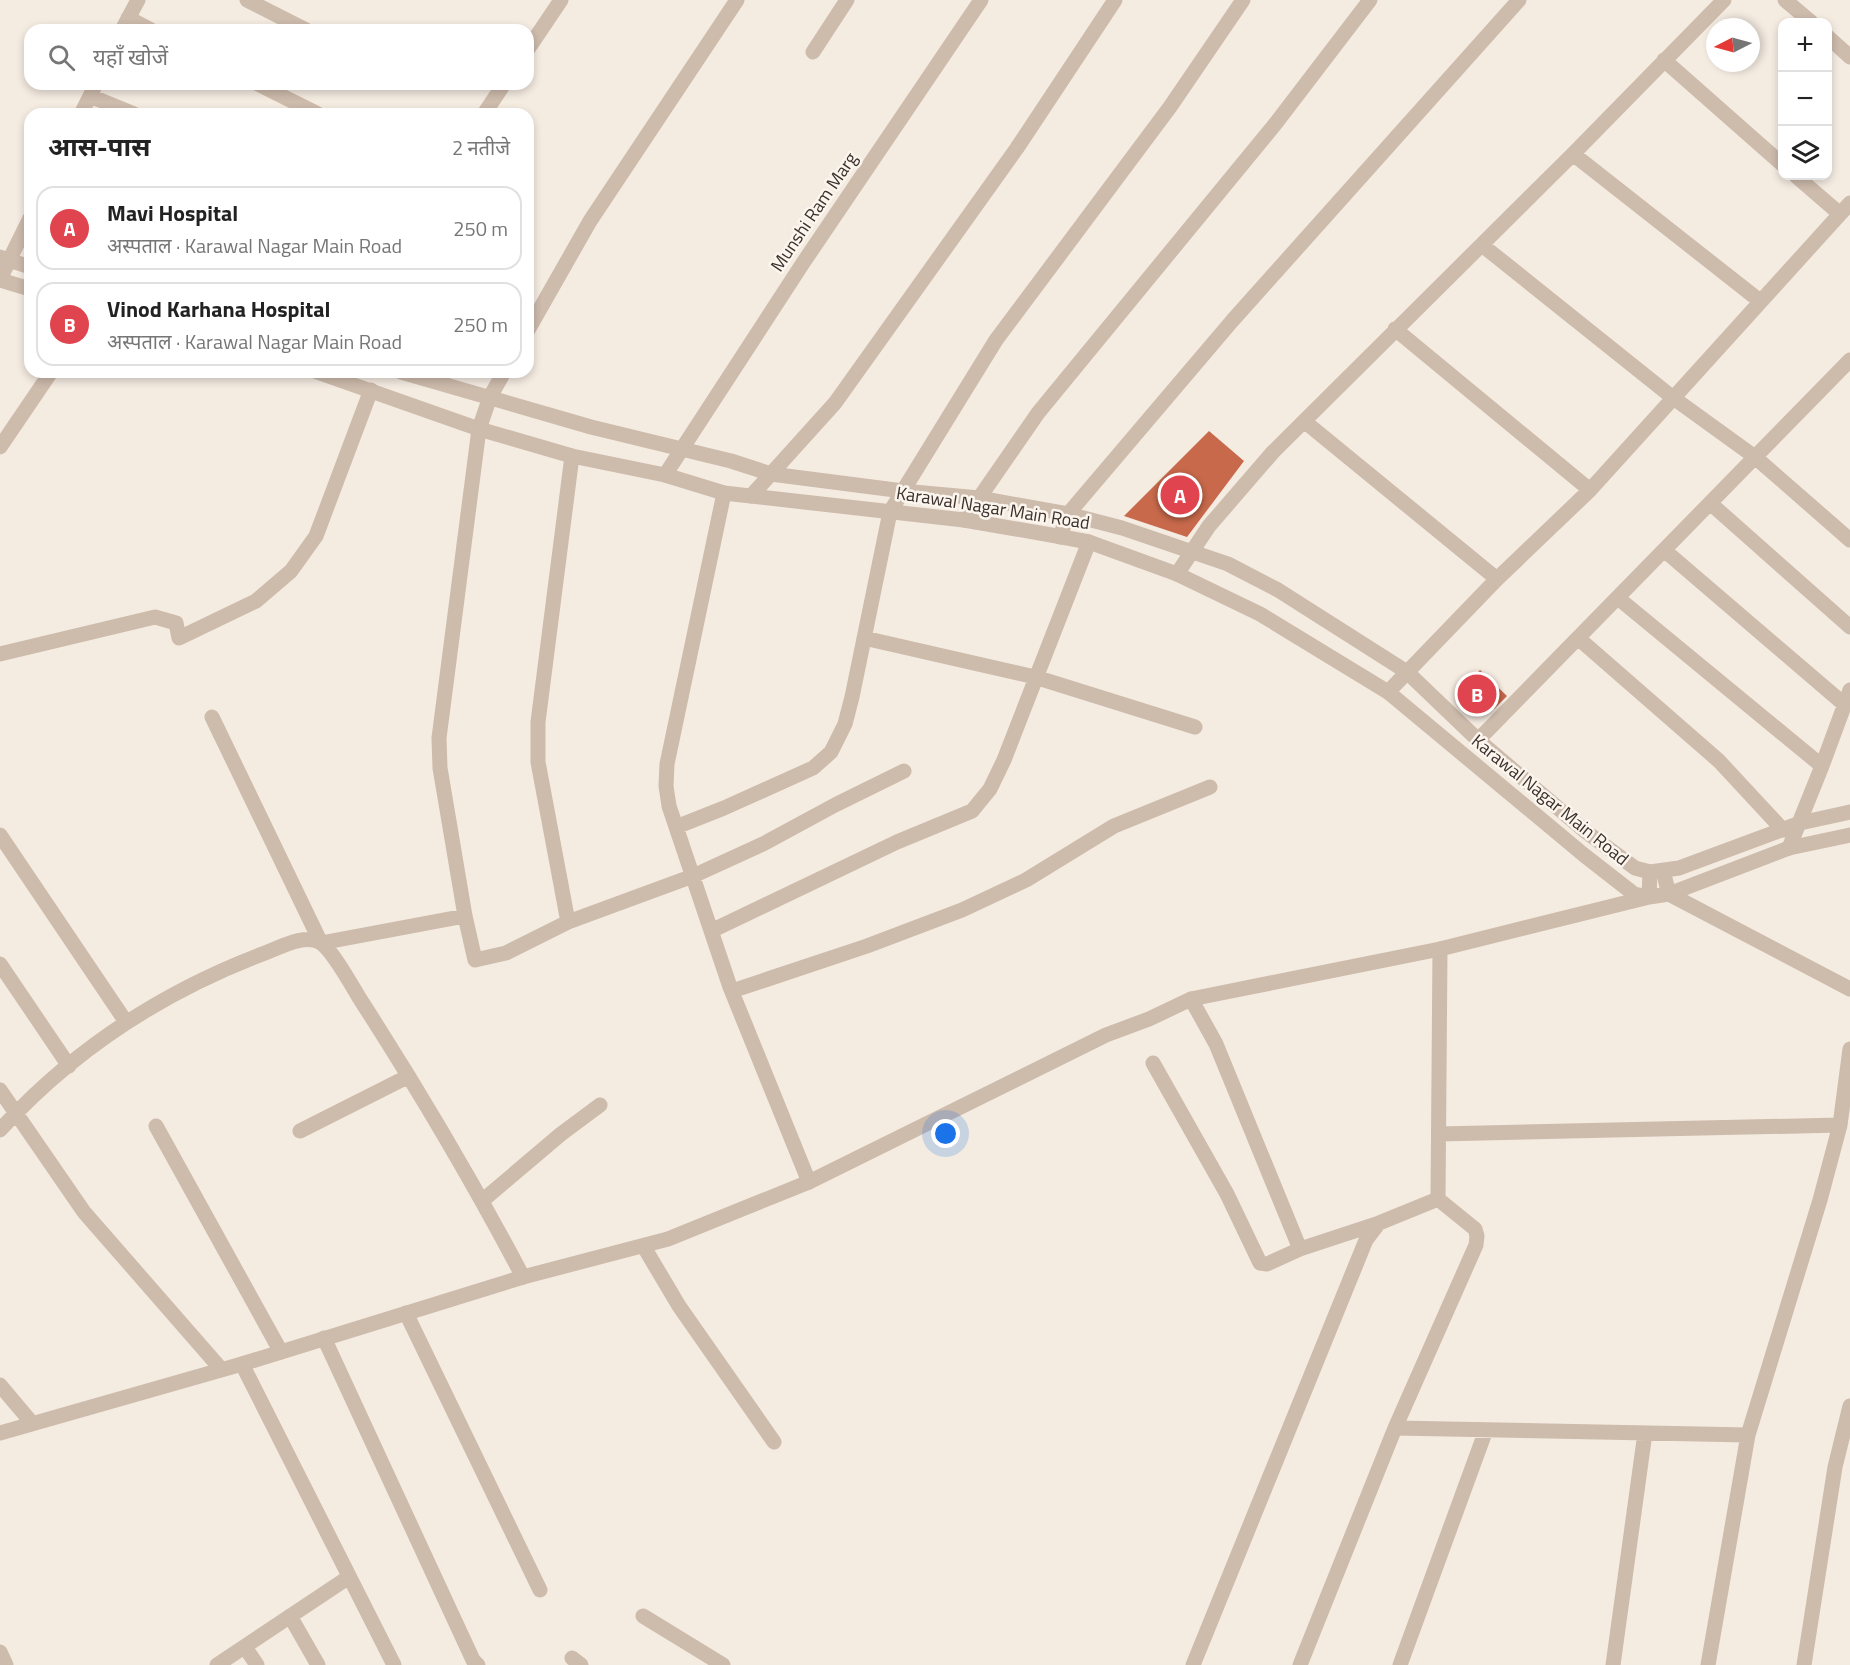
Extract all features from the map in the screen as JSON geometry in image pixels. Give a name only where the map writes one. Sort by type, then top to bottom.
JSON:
[{"type":"street","points":[[125,24],[138,0]]},
{"type":"street","points":[[247,0],[294,24]]},
{"type":"street","points":[[534,40],[561,0]]},
{"type":"street","points":[[534,319],[590,221],[736,0]]},
{"type":"street","points":[[813,52],[847,0]]},
{"type":"street","name":"Munshi Ram Marg","points":[[665,475],[802,263],[981,0]]},
{"type":"street","points":[[751,496],[835,403],[1017,148],[1115,0]]},
{"type":"street","points":[[676,827],[813,768],[831,752],[845,724],[890,512],[996,340],[1170,107],[1243,0]]},
{"type":"street","points":[[964,520],[1038,413],[1276,123],[1370,0]]},
{"type":"street","points":[[1060,537],[1068,514],[1232,321],[1519,0]]},
{"type":"street","points":[[1177,573],[1209,526],[1238,490],[1395,329],[1573,154],[1724,0]]},
{"type":"street","points":[[1785,0],[1806,18]]},
{"type":"street","points":[[1832,41],[1850,57]]},
{"type":"street","points":[[1664,60],[1778,160]]},
{"type":"street","points":[[84,108],[93,90],[124,108]]},
{"type":"street","points":[[270,90],[306,108]]},
{"type":"street","points":[[488,108],[500,90]]},
{"type":"street","points":[[1573,154],[1760,301]]},
{"type":"street","points":[[1388,692],[1497,579],[1590,490],[1845,208],[1802,180]]},
{"type":"street","points":[[24,228],[5,259],[0,280],[24,287]]},
{"type":"street","points":[[1482,245],[1672,397],[1755,457],[1850,540]]},
{"type":"street","points":[[5,259],[24,265]]},
{"type":"street","points":[[1395,329],[1590,490]]},
{"type":"street","points":[[1478,740],[1849,363]]},
{"type":"street","points":[[0,447],[47,378]]},
{"type":"street","name":"Karawal Nagar Main Road","points":[[335,378],[479,429],[572,456],[665,475],[724,493],[964,520],[1089,542],[1177,573],[1260,614],[1388,692],[1584,855],[1634,894],[1649,897]]},
{"type":"street","name":"Karawal Nagar Main Road","points":[[422,378],[591,427],[771,474],[979,498],[1068,514],[1122,528],[1228,564],[1278,590],[1407,672],[1478,740],[1585,831],[1635,868],[1656,872]]},
{"type":"street","points":[[501,378],[490,397],[479,429],[439,753],[465,916],[475,960],[507,953],[568,922],[693,876],[904,771]]},
{"type":"street","points":[[0,654],[155,617],[176,623],[178,638],[256,601],[291,571],[316,536],[371,390]]},
{"type":"street","points":[[1304,421],[1497,579]]},
{"type":"street","points":[[568,922],[537,751],[538,722],[572,456]]},
{"type":"street","points":[[724,493],[667,764],[666,786],[669,806],[732,991],[809,1182]]},
{"type":"street","points":[[1710,503],[1850,627]]},
{"type":"street","points":[[711,931],[897,842],[972,811],[990,789],[1004,760],[1089,542]]},
{"type":"street","points":[[1664,550],[1847,698],[1789,848]]},
{"type":"street","points":[[1618,598],[1822,766]]},
{"type":"street","points":[[864,638],[1035,677],[1195,727]]},
{"type":"street","points":[[1578,638],[1719,761],[1783,830]]},
{"type":"street","points":[[212,717],[321,943],[355,992],[482,1201],[523,1277]]},
{"type":"street","points":[[732,991],[867,946],[962,910],[1026,880],[1114,826],[1210,787]]},
{"type":"street","points":[[1656,872],[1679,868],[1800,823],[1850,812]]},
{"type":"street","points":[[0,835],[126,1022]]},
{"type":"street","points":[[0,1433],[242,1364],[523,1277],[668,1239],[809,1182],[1106,1035],[1149,1019],[1191,999],[1440,949],[1669,894],[1789,848],[1850,835]]},
{"type":"street","points":[[1649,897],[1656,872]]},
{"type":"street","points":[[1656,872],[1669,894],[1850,989]]},
{"type":"street","points":[[0,1130],[16,1112],[69,1066],[126,1022],[159,1001],[256,956],[297,941],[308,939],[321,943],[465,916]]},
{"type":"street","points":[[1438,1199],[1440,949]]},
{"type":"street","points":[[0,964],[69,1066]]},
{"type":"street","points":[[1191,999],[1216,1044],[1300,1249]]},
{"type":"street","points":[[1708,1665],[1748,1435],[1820,1200],[1840,1125],[1850,1049]]},
{"type":"street","points":[[1153,1064],[1227,1194],[1260,1263],[1267,1263],[1438,1199]]},
{"type":"street","points":[[300,1131],[407,1077]]},
{"type":"street","points":[[0,1090],[84,1212],[221,1369]]},
{"type":"street","points":[[482,1201],[561,1134],[600,1105]]},
{"type":"street","points":[[1439,1134],[1840,1125]]},
{"type":"street","points":[[156,1126],[281,1352]]},
{"type":"street","points":[[1300,1665],[1395,1428],[1476,1245],[1475,1229],[1438,1199]]},
{"type":"street","points":[[1193,1665],[1365,1240],[1378,1223]]},
{"type":"street","points":[[644,1247],[679,1306],[774,1442]]},
{"type":"street","points":[[406,1313],[540,1590]]},
{"type":"street","points":[[324,1338],[476,1663]]},
{"type":"street","points":[[242,1364],[394,1665]]},
{"type":"street","points":[[0,1385],[32,1423]]},
{"type":"street","points":[[1804,1665],[1835,1467],[1849,1414]]},
{"type":"street","points":[[1395,1428],[1748,1435]]},
{"type":"street","points":[[1400,1665],[1486,1430]]},
{"type":"street","points":[[1613,1665],[1646,1433]]},
{"type":"street","points":[[217,1665],[349,1577]]},
{"type":"street","points":[[290,1616],[318,1665]]},
{"type":"street","points":[[644,1616],[723,1665]]},
{"type":"street","points":[[245,1647],[256,1665]]},
{"type":"street","points":[[0,1652],[6,1665]]},
{"type":"building","points":[[1209,431],[1244,461],[1187,537],[1124,516]]},
{"type":"building","points":[[1480,670],[1507,696],[1494,709],[1485,701],[1473,713],[1455,695]]},
{"type":"place","name":"Mavi Hospital","points":[[1180,495]]},
{"type":"place","name":"Vinod Karhana Hospital","points":[[1477,694]]}]
